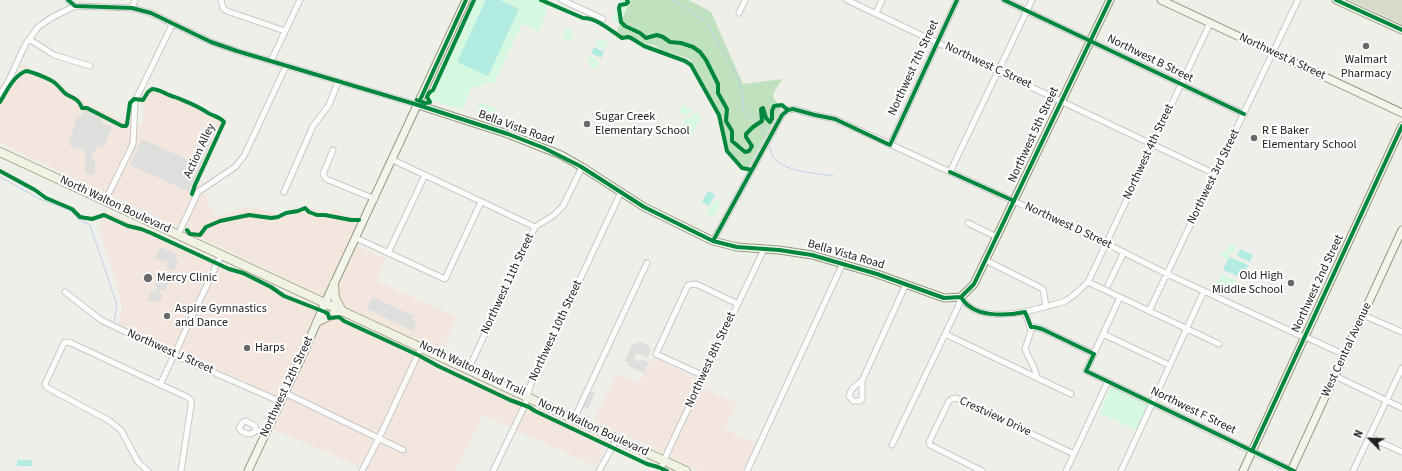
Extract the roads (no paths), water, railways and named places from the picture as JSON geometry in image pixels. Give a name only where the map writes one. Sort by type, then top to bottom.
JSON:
[{"type":"main road","name":"North Walton Boulevard","points":[[0,152],[686,471]]},
{"type":"main road","points":[[317,322],[342,311],[334,294],[334,284]]},
{"type":"street","points":[[68,0],[75,6]]},
{"type":"street","points":[[132,8],[135,0]]},
{"type":"street","points":[[222,0],[223,8],[227,11],[285,31]]},
{"type":"street","points":[[271,61],[300,0]]},
{"type":"street","name":"Northwest 12th Street","points":[[248,471],[285,394],[325,303],[375,199],[466,0]]},
{"type":"street","points":[[562,0],[603,19]]},
{"type":"street","points":[[739,13],[745,0]]},
{"type":"street","name":"Northwest C Street","points":[[846,0],[1215,174]]},
{"type":"street","points":[[876,13],[882,0]]},
{"type":"street","name":"Northwest 7th Street","points":[[890,144],[957,0]]},
{"type":"street","name":"Northwest B Street","points":[[1004,0],[1244,114]]},
{"type":"street","points":[[950,172],[1032,0]]},
{"type":"street","name":"Northwest 5th Street","points":[[892,445],[958,307],[961,297],[974,284],[1110,0]]},
{"type":"street","name":"Northwest A Street","points":[[1162,0],[1402,113]]},
{"type":"street","name":"Northwest 3rd Street","points":[[1149,311],[1298,0]]},
{"type":"street","points":[[1336,0],[1402,30]]},
{"type":"street","name":"Bella Vista Road","points":[[0,95],[29,39],[38,27],[51,18],[75,6],[132,8],[151,13],[212,42],[237,51],[418,105],[508,134],[544,148],[582,167],[644,207],[713,241],[738,247],[779,250],[812,255],[843,263],[944,298],[961,297]]},
{"type":"street","points":[[105,201],[134,144],[135,101],[173,23]]},
{"type":"street","name":"Northwest 4th Street","points":[[1088,282],[1105,243],[1210,23]]},
{"type":"street","points":[[29,39],[54,55],[90,66]]},
{"type":"street","points":[[178,235],[198,192],[236,167],[244,156],[286,66]]},
{"type":"street","points":[[284,192],[314,126],[329,105],[338,82]]},
{"type":"street","name":"Northwest D Street","points":[[713,241],[782,114],[793,109],[835,119],[1105,243],[1167,274],[1304,338],[1308,338],[1345,355]]},
{"type":"street","name":"Northwest 2nd Street","points":[[1243,471],[1402,126]]},
{"type":"street","points":[[333,150],[323,174],[324,177],[375,199]]},
{"type":"street","points":[[392,160],[535,227]]},
{"type":"street","name":"Northwest 11th Street","points":[[468,370],[535,227],[554,215],[563,206],[582,167]]},
{"type":"street","points":[[388,253],[424,175]]},
{"type":"street","name":"Northwest 10th Street","points":[[493,471],[525,404],[533,379],[621,192]]},
{"type":"street","points":[[356,238],[445,279],[481,202]]},
{"type":"street","points":[[968,223],[997,237]]},
{"type":"street","name":"West Central Avenue","points":[[1292,471],[1402,230]]},
{"type":"street","name":"Northwest 8th Street","points":[[660,471],[764,249]]},
{"type":"street","points":[[1108,285],[1124,252]]},
{"type":"street","points":[[160,385],[221,255]]},
{"type":"street","points":[[985,260],[1043,289],[1046,306]]},
{"type":"street","points":[[574,419],[647,263]]},
{"type":"street","points":[[747,471],[843,263]]},
{"type":"street","points":[[961,297],[965,304],[986,313],[1016,314],[1066,300],[1079,292],[1088,282],[1219,344]]},
{"type":"street","points":[[704,376],[656,354],[688,285],[696,284],[738,304]]},
{"type":"street","points":[[862,381],[906,284]]},
{"type":"street","points":[[1121,471],[1204,291]]},
{"type":"street","name":"Northwest J Street","points":[[65,292],[101,320],[174,355],[281,402]]},
{"type":"street","points":[[1031,327],[1034,326],[1042,329],[1094,354],[1120,297]]},
{"type":"street","points":[[1025,312],[1031,327],[1025,348],[1037,378]]},
{"type":"street","points":[[1363,315],[1402,332]]},
{"type":"street","points":[[945,334],[1071,394]]},
{"type":"street","points":[[1103,334],[1169,365]]},
{"type":"street","points":[[148,471],[138,462],[121,430],[108,420],[50,389],[45,384],[64,343],[71,343],[187,397],[190,400],[191,406],[180,471]]},
{"type":"street","points":[[362,471],[421,348]]},
{"type":"street","name":"Northwest F Street","points":[[1094,354],[1086,371],[1292,471]]},
{"type":"street","points":[[1353,471],[1402,368]]},
{"type":"street","points":[[1335,376],[1402,408]]},
{"type":"street","points":[[1066,471],[1108,381]]},
{"type":"street","points":[[285,394],[403,450]]},
{"type":"street","name":"Crestview Drive","points":[[982,471],[930,445],[929,442],[949,401],[952,399],[956,398],[1074,454]]},
{"type":"street","points":[[256,430],[265,433]]},
{"type":"street","points":[[1369,438],[1402,452]]},
{"type":"street","points":[[599,471],[617,439]]},
{"type":"waterway","points":[[673,0],[706,22],[739,79],[743,99],[743,110],[761,126],[764,137]]},
{"type":"waterway","points":[[770,147],[772,155],[777,162],[795,170],[834,176]]},
{"type":"waterway","points":[[0,177],[40,199],[71,211],[78,219],[90,225],[117,305],[114,323]]},
{"type":"place","name":"Walmart Pharmacy","points":[[1366,46]]},
{"type":"place","name":"Sugar Creek Elementary School","points":[[587,124]]},
{"type":"place","name":"R E Baker Elementary School","points":[[1254,138]]},
{"type":"place","name":"Mercy Clinic","points":[[148,278]]},
{"type":"place","name":"Old High Middle School","points":[[1291,283]]},
{"type":"place","name":"Aspire Gymnastics and Dance","points":[[167,316]]},
{"type":"place","name":"Harps","points":[[247,348]]}]
